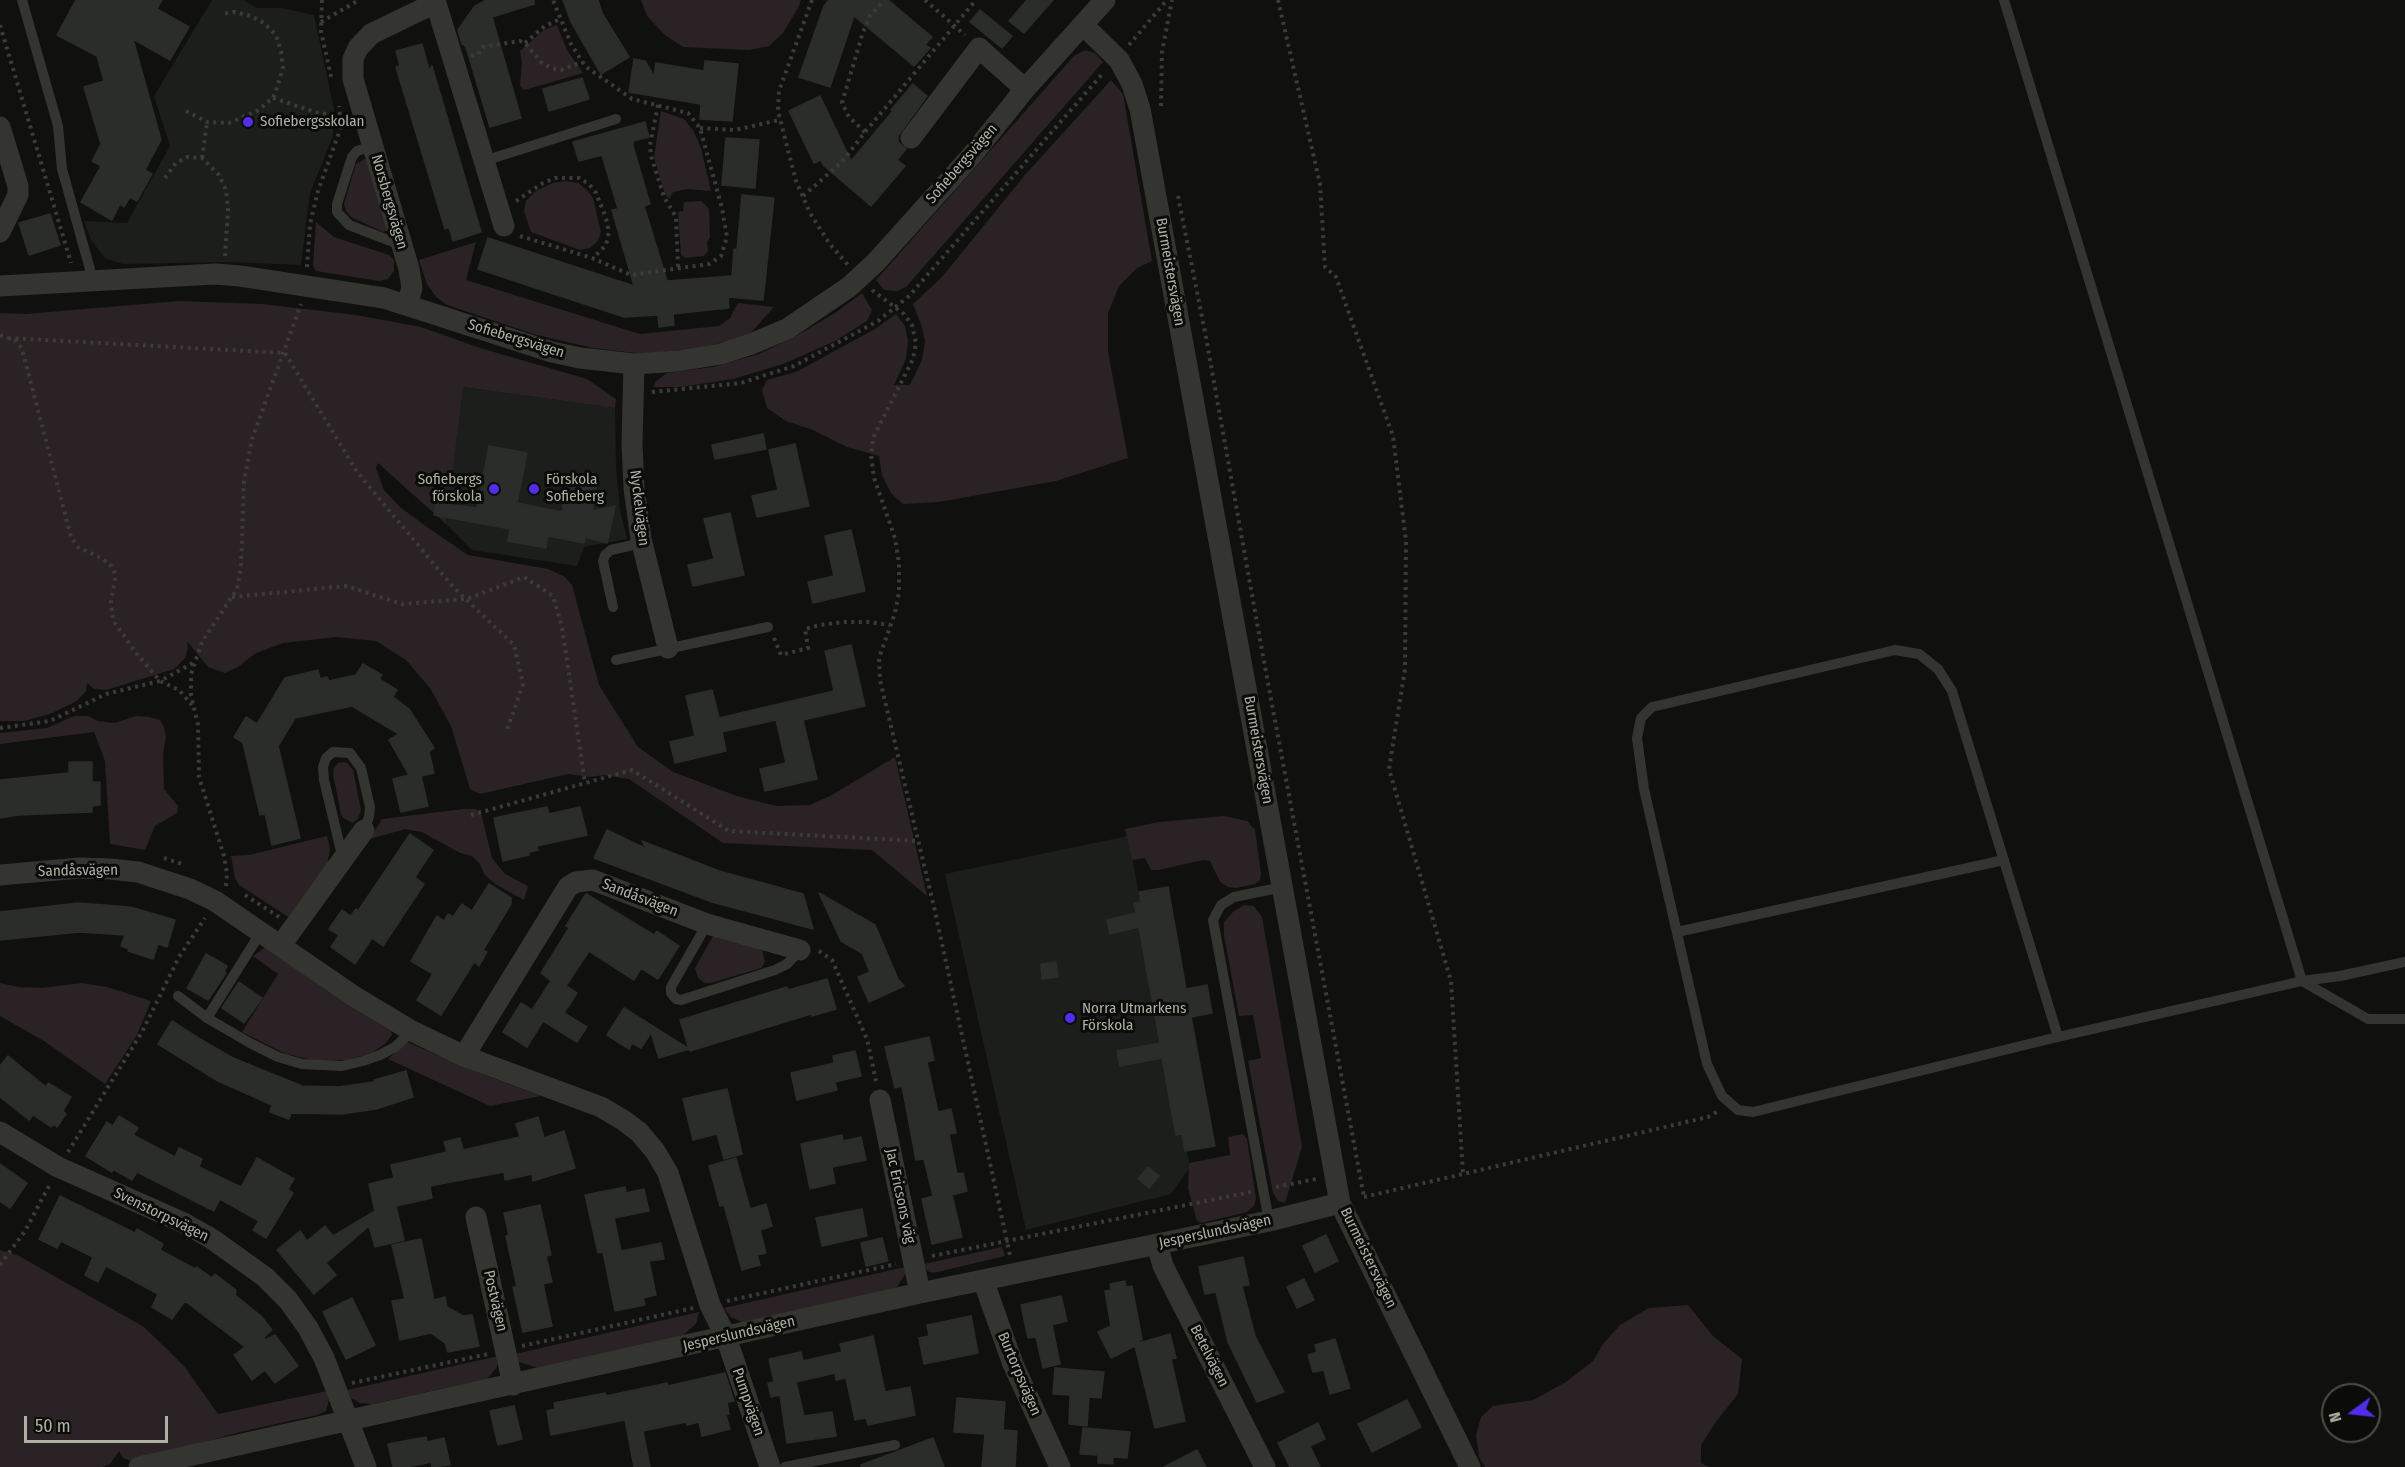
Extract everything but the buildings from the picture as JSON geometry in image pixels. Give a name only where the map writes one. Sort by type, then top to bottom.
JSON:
[{"type":"street","name":"Sofiebergsvägen","points":[[0,286],[224,275],[384,298],[552,352],[634,364],[678,361],[720,354],[787,329],[849,288],[876,262],[973,154],[1025,89],[1105,0]]},
{"type":"street","name":"Norsbergsvägen","points":[[407,305],[412,288],[409,269],[353,79],[353,59],[357,48],[371,34],[435,1],[501,218]]},
{"type":"street","name":"Burmeistersvägen","points":[[1083,25],[1119,60],[1132,84],[1140,109],[1341,1203],[1470,1467]]},
{"type":"street","points":[[911,138],[979,48],[1025,89]]},
{"type":"street","points":[[0,127],[18,186],[18,195],[0,232]]},
{"type":"street","name":"Nyckelvägen","points":[[634,364],[632,444],[634,488],[642,543],[668,648]]},
{"type":"street","points":[[281,945],[364,830]]},
{"type":"street","name":"Sandåsvägen","points":[[0,875],[80,868],[110,868],[163,878],[215,901],[352,995],[412,1031],[464,1056],[601,1107],[623,1120],[639,1132],[655,1151],[668,1173],[710,1305],[726,1337]]},
{"type":"street","name":"Sandåsvägen","points":[[464,1056],[568,887],[576,882],[593,880],[707,924],[800,950]]},
{"type":"street","name":"Jac Ericsons väg","points":[[880,1100],[920,1293]]},
{"type":"street","name":"Svenstorpsvägen","points":[[0,1132],[58,1167],[184,1223],[212,1239],[265,1277],[288,1300],[308,1328],[324,1358],[366,1467]]},
{"type":"street","name":"Jesperslundsvägen","points":[[139,1467],[920,1293],[1269,1221],[1341,1203]]},
{"type":"street","name":"Postvägen","points":[[476,1217],[513,1385]]},
{"type":"street","name":"Betelvägen","points":[[1157,1244],[1163,1266],[1265,1467]]},
{"type":"street","name":"Burtorpsvägen","points":[[982,1280],[1013,1364],[1060,1467]]},
{"type":"street","name":"Pumpvägen","points":[[726,1337],[770,1467]]},
{"type":"lane","points":[[22,0],[58,126],[62,170],[85,281]]},
{"type":"lane","points":[[2004,0],[2302,981],[2368,1019],[2405,1019]]},
{"type":"lane","points":[[484,160],[616,119]]},
{"type":"lane","points":[[372,146],[357,151],[352,157],[337,204],[338,212],[349,225],[401,245]]},
{"type":"lane","points":[[613,608],[603,561],[605,555],[611,550],[642,543]]},
{"type":"lane","points":[[616,660],[768,627]]},
{"type":"lane","points":[[2058,1037],[1952,691],[1938,669],[1919,654],[1895,650],[1652,707],[1641,718],[1636,738],[1644,789],[1707,1064],[1722,1096],[1738,1110],[1753,1112],[2058,1037],[2302,981],[2340,976],[2405,962]]},
{"type":"lane","points":[[343,860],[324,780],[323,767],[326,758],[333,752],[350,753],[361,768],[370,807],[364,830]]},
{"type":"lane","points":[[1677,932],[2004,860]]},
{"type":"lane","points":[[1269,1221],[1213,920],[1221,905],[1234,897],[1283,887]]},
{"type":"lane","points":[[707,924],[670,987],[676,999],[681,1000],[775,970],[787,964],[800,950]]},
{"type":"lane","points":[[207,1018],[261,932]]},
{"type":"lane","points":[[178,996],[207,1018],[278,1057],[302,1064],[342,1066],[380,1056],[395,1047],[412,1031]]},
{"type":"lane","points":[[785,1467],[896,1446]]},
{"type":"path","points":[[322,0],[321,31],[333,85]]},
{"type":"path","points":[[321,22],[359,0]]},
{"type":"path","points":[[553,0],[571,44],[582,62],[592,71],[632,99],[688,114],[700,128],[722,208],[727,237],[721,256],[709,264],[631,275],[592,258],[514,234],[501,218],[555,178],[579,178],[589,184],[596,193],[609,232],[606,245],[592,258]]},
{"type":"path","points":[[813,0],[779,91],[777,111],[796,181],[803,196],[829,243],[852,270]]},
{"type":"path","points":[[865,132],[849,117],[842,103],[863,32],[870,16],[884,0]]},
{"type":"path","points":[[925,0],[979,48]]},
{"type":"path","points":[[803,196],[843,162],[865,132],[976,0]]},
{"type":"path","points":[[1127,46],[1169,0]]},
{"type":"path","points":[[1162,112],[1162,52],[1169,0]]},
{"type":"path","points":[[1278,0],[1320,184],[1325,267],[1336,277],[1393,436],[1406,541],[1405,669],[1389,769],[1451,981],[1463,1174]]},
{"type":"path","points":[[186,111],[207,122],[229,123],[242,119],[273,98],[283,67],[276,35],[264,23],[251,16],[234,12],[222,14]]},
{"type":"path","points":[[525,43],[545,26],[560,19]]},
{"type":"path","points":[[0,25],[85,281]]},
{"type":"path","points":[[453,60],[477,54],[483,46],[514,41],[525,43],[542,63],[552,68],[561,69],[582,62]]},
{"type":"path","points":[[0,1265],[26,1231],[58,1167],[137,1041],[179,957],[227,884],[225,856],[200,777],[198,725],[191,674],[202,642],[237,589],[244,481],[252,439],[299,314],[305,285],[310,224],[318,191],[341,127],[336,95]]},
{"type":"path","points":[[273,98],[315,112],[340,117]]},
{"type":"path","points":[[658,105],[650,145],[651,156],[664,197],[676,217],[678,268]]},
{"type":"path","points":[[700,128],[735,130],[779,120]]},
{"type":"path","points":[[202,158],[207,122]]},
{"type":"path","points":[[165,178],[176,163],[187,157],[202,158],[219,175],[226,190],[228,210],[224,275]]},
{"type":"path","points":[[1176,185],[1365,1197]]},
{"type":"path","points":[[870,288],[904,314],[912,325],[915,343],[913,359],[873,438],[871,455],[874,478],[895,538],[899,563],[899,592],[879,658],[880,680],[919,841],[1014,1273]]},
{"type":"path","points":[[0,335],[16,342],[22,349],[71,537],[78,547],[104,561],[114,571],[111,615],[136,653],[160,681],[179,690],[194,709]]},
{"type":"path","points":[[9,338],[285,353]]},
{"type":"path","points":[[285,353],[357,472],[453,586],[514,645],[523,684],[507,730]]},
{"type":"path","points":[[231,597],[346,586],[402,604],[467,599],[524,577],[553,596],[562,627],[585,783]]},
{"type":"path","points":[[768,627],[781,655],[808,648],[805,629],[844,622],[869,622],[890,626]]},
{"type":"path","points":[[0,728],[50,721],[106,694],[160,681],[194,663]]},
{"type":"path","points":[[471,814],[632,770],[729,831],[919,841]]},
{"type":"path","points":[[800,950],[820,951],[832,960],[867,1039],[880,1100]]},
{"type":"path","points":[[1341,1203],[1708,1117],[1732,1105]]},
{"type":"path","points":[[336,1387],[913,1260],[1335,1175]]},
{"type":"shaded area","name":"Sofiebergsskolan","points":[[212,0],[243,0],[257,8],[281,8],[314,15],[334,109],[333,136],[310,193],[301,265],[230,262],[123,264],[105,258],[91,240],[84,221],[127,223],[170,146],[154,96]]},
{"type":"shaded area","points":[[641,0],[801,0],[783,33],[769,46],[749,50],[683,47],[665,35],[647,16]]},
{"type":"shaded area","points":[[557,25],[567,50],[583,73],[524,90],[520,86],[522,63],[520,51],[544,30]]},
{"type":"shaded area","points":[[1085,50],[1095,53],[1103,62],[906,287],[897,291],[884,290],[876,280],[1074,56]]},
{"type":"shaded area","points":[[1111,80],[1123,94],[1152,261],[1137,268],[1119,286],[1108,313],[1108,352],[1128,458],[1056,481],[939,502],[903,504],[891,493],[882,475],[879,456],[847,447],[813,430],[786,421],[767,408],[762,390],[767,380],[796,372],[875,329],[896,314],[905,326],[908,341],[906,359],[894,385],[910,385],[922,360],[925,341],[913,304],[942,277],[1025,175]]},
{"type":"shaded area","points":[[661,111],[684,119],[693,130],[701,148],[711,191],[687,189],[673,192],[669,199],[665,194],[654,157]]},
{"type":"shaded area","points":[[364,159],[367,160],[389,230],[383,232],[351,217],[344,204],[356,164]]},
{"type":"shaded area","points":[[565,181],[578,183],[593,198],[601,232],[597,242],[590,248],[580,250],[531,232],[524,211],[526,201],[536,191],[553,183]]},
{"type":"shaded area","points":[[701,201],[709,209],[708,251],[704,256],[686,258],[681,255],[678,212],[683,211],[684,202]]},
{"type":"shaded area","points":[[316,222],[334,237],[389,255],[394,260],[394,271],[388,279],[379,281],[316,271],[313,265]]},
{"type":"shaded area","points":[[476,242],[466,280],[640,334],[719,326],[730,318],[738,303],[774,307],[748,336],[700,348],[644,354],[593,348],[537,335],[447,305],[436,297],[427,284],[419,260]]},
{"type":"shaded area","points":[[862,293],[872,310],[867,321],[835,341],[783,364],[733,379],[681,387],[654,387],[655,382],[667,373],[713,367],[759,354],[798,335],[835,313]]},
{"type":"shaded area","points":[[179,301],[262,304],[356,315],[421,327],[480,348],[587,379],[616,399],[615,408],[463,387],[446,524],[378,463],[376,468],[384,490],[400,507],[468,555],[548,569],[565,577],[572,585],[599,685],[638,747],[673,772],[737,796],[776,806],[810,805],[832,795],[895,757],[927,896],[872,850],[723,843],[629,779],[604,775],[590,777],[568,774],[480,794],[470,789],[451,726],[430,688],[406,660],[376,641],[336,637],[283,643],[256,653],[238,667],[225,673],[208,667],[187,641],[188,648],[185,658],[174,669],[106,690],[94,689],[87,683],[86,691],[77,701],[50,714],[24,721],[0,721],[0,313],[26,314]]},
{"type":"shaded area","name":"Förskola Sofieberg","points":[[462,387],[615,408],[616,467],[620,510],[627,539],[584,547],[577,566],[472,550],[446,524]]},
{"type":"shaded area","points":[[74,716],[88,716],[98,721],[114,723],[136,716],[149,717],[160,720],[164,727],[166,736],[163,754],[164,789],[178,806],[177,813],[155,826],[145,850],[110,844],[105,761],[94,732],[0,744],[0,733],[47,728]]},
{"type":"shaded area","points":[[343,762],[353,770],[361,810],[358,819],[353,823],[343,818],[341,814],[333,774],[338,763]]},
{"type":"shaded area","points":[[476,809],[481,813],[492,858],[505,874],[528,886],[524,900],[495,884],[484,874],[480,864],[472,856],[460,853],[422,832],[405,829],[370,839],[382,819]]},
{"type":"shaded area","points":[[1224,816],[1247,821],[1255,830],[1261,874],[1260,880],[1255,884],[1236,888],[1228,887],[1220,882],[1210,861],[1203,860],[1151,870],[1145,858],[1132,860],[1125,829],[1159,822]]},
{"type":"shaded area","points":[[327,836],[330,849],[327,867],[290,918],[239,885],[235,878],[231,856],[249,855]]},
{"type":"shaded area","name":"Norra Utmarkens Förskola","points":[[1128,836],[1190,1167],[1171,1194],[1026,1230],[945,874]]},
{"type":"shaded area","points":[[1244,905],[1254,906],[1262,917],[1302,1147],[1285,1203],[1278,1201],[1273,1193],[1248,1061],[1261,1058],[1253,1015],[1239,1016],[1224,936],[1224,922]]},
{"type":"shaded area","points":[[713,936],[762,949],[765,962],[761,968],[705,983],[698,978],[695,968]]},
{"type":"shaded area","points":[[264,948],[269,949],[327,991],[391,1031],[392,1035],[385,1044],[371,1053],[347,1060],[317,1061],[286,1054],[242,1032],[278,974],[253,956]]},
{"type":"shaded area","points":[[0,983],[18,987],[42,988],[82,983],[107,987],[151,1001],[137,1035],[105,1084],[44,1041],[0,1016]]},
{"type":"shaded area","points":[[407,1042],[541,1096],[490,1106],[388,1059]]},
{"type":"shaded area","points":[[1243,1134],[1247,1139],[1256,1198],[1254,1206],[1247,1212],[1202,1223],[1197,1221],[1188,1188],[1189,1163],[1230,1155],[1228,1137]]},
{"type":"shaded area","points":[[1002,1247],[1005,1256],[933,1273],[927,1271],[924,1264]]},
{"type":"shaded area","points":[[0,1250],[19,1256],[144,1327],[184,1366],[218,1414],[327,1391],[329,1400],[326,1411],[133,1462],[123,1458],[119,1451],[110,1464],[103,1467],[0,1467]]},
{"type":"shaded area","points":[[905,1267],[906,1273],[897,1287],[889,1291],[742,1322],[731,1317],[724,1308]]},
{"type":"shaded area","points":[[1688,1305],[1713,1336],[1742,1359],[1738,1394],[1701,1445],[1701,1463],[1709,1467],[1485,1467],[1479,1457],[1476,1435],[1481,1417],[1493,1406],[1533,1400],[1566,1382],[1593,1361],[1603,1344],[1620,1325],[1649,1308]]},
{"type":"shaded area","points":[[699,1312],[696,1324],[681,1337],[538,1368],[519,1362],[515,1354]]},
{"type":"shaded area","points":[[498,1356],[497,1367],[487,1379],[372,1404],[360,1403],[351,1398],[347,1390]]},
{"type":"place","name":"Sofiebergsskolan","points":[[248,122]]},
{"type":"place","name":"Sofiebergs förskola","points":[[494,489]]},
{"type":"place","name":"Förskola Sofieberg","points":[[534,489]]},
{"type":"place","name":"Norra Utmarkens Förskola","points":[[1070,1018]]}]
